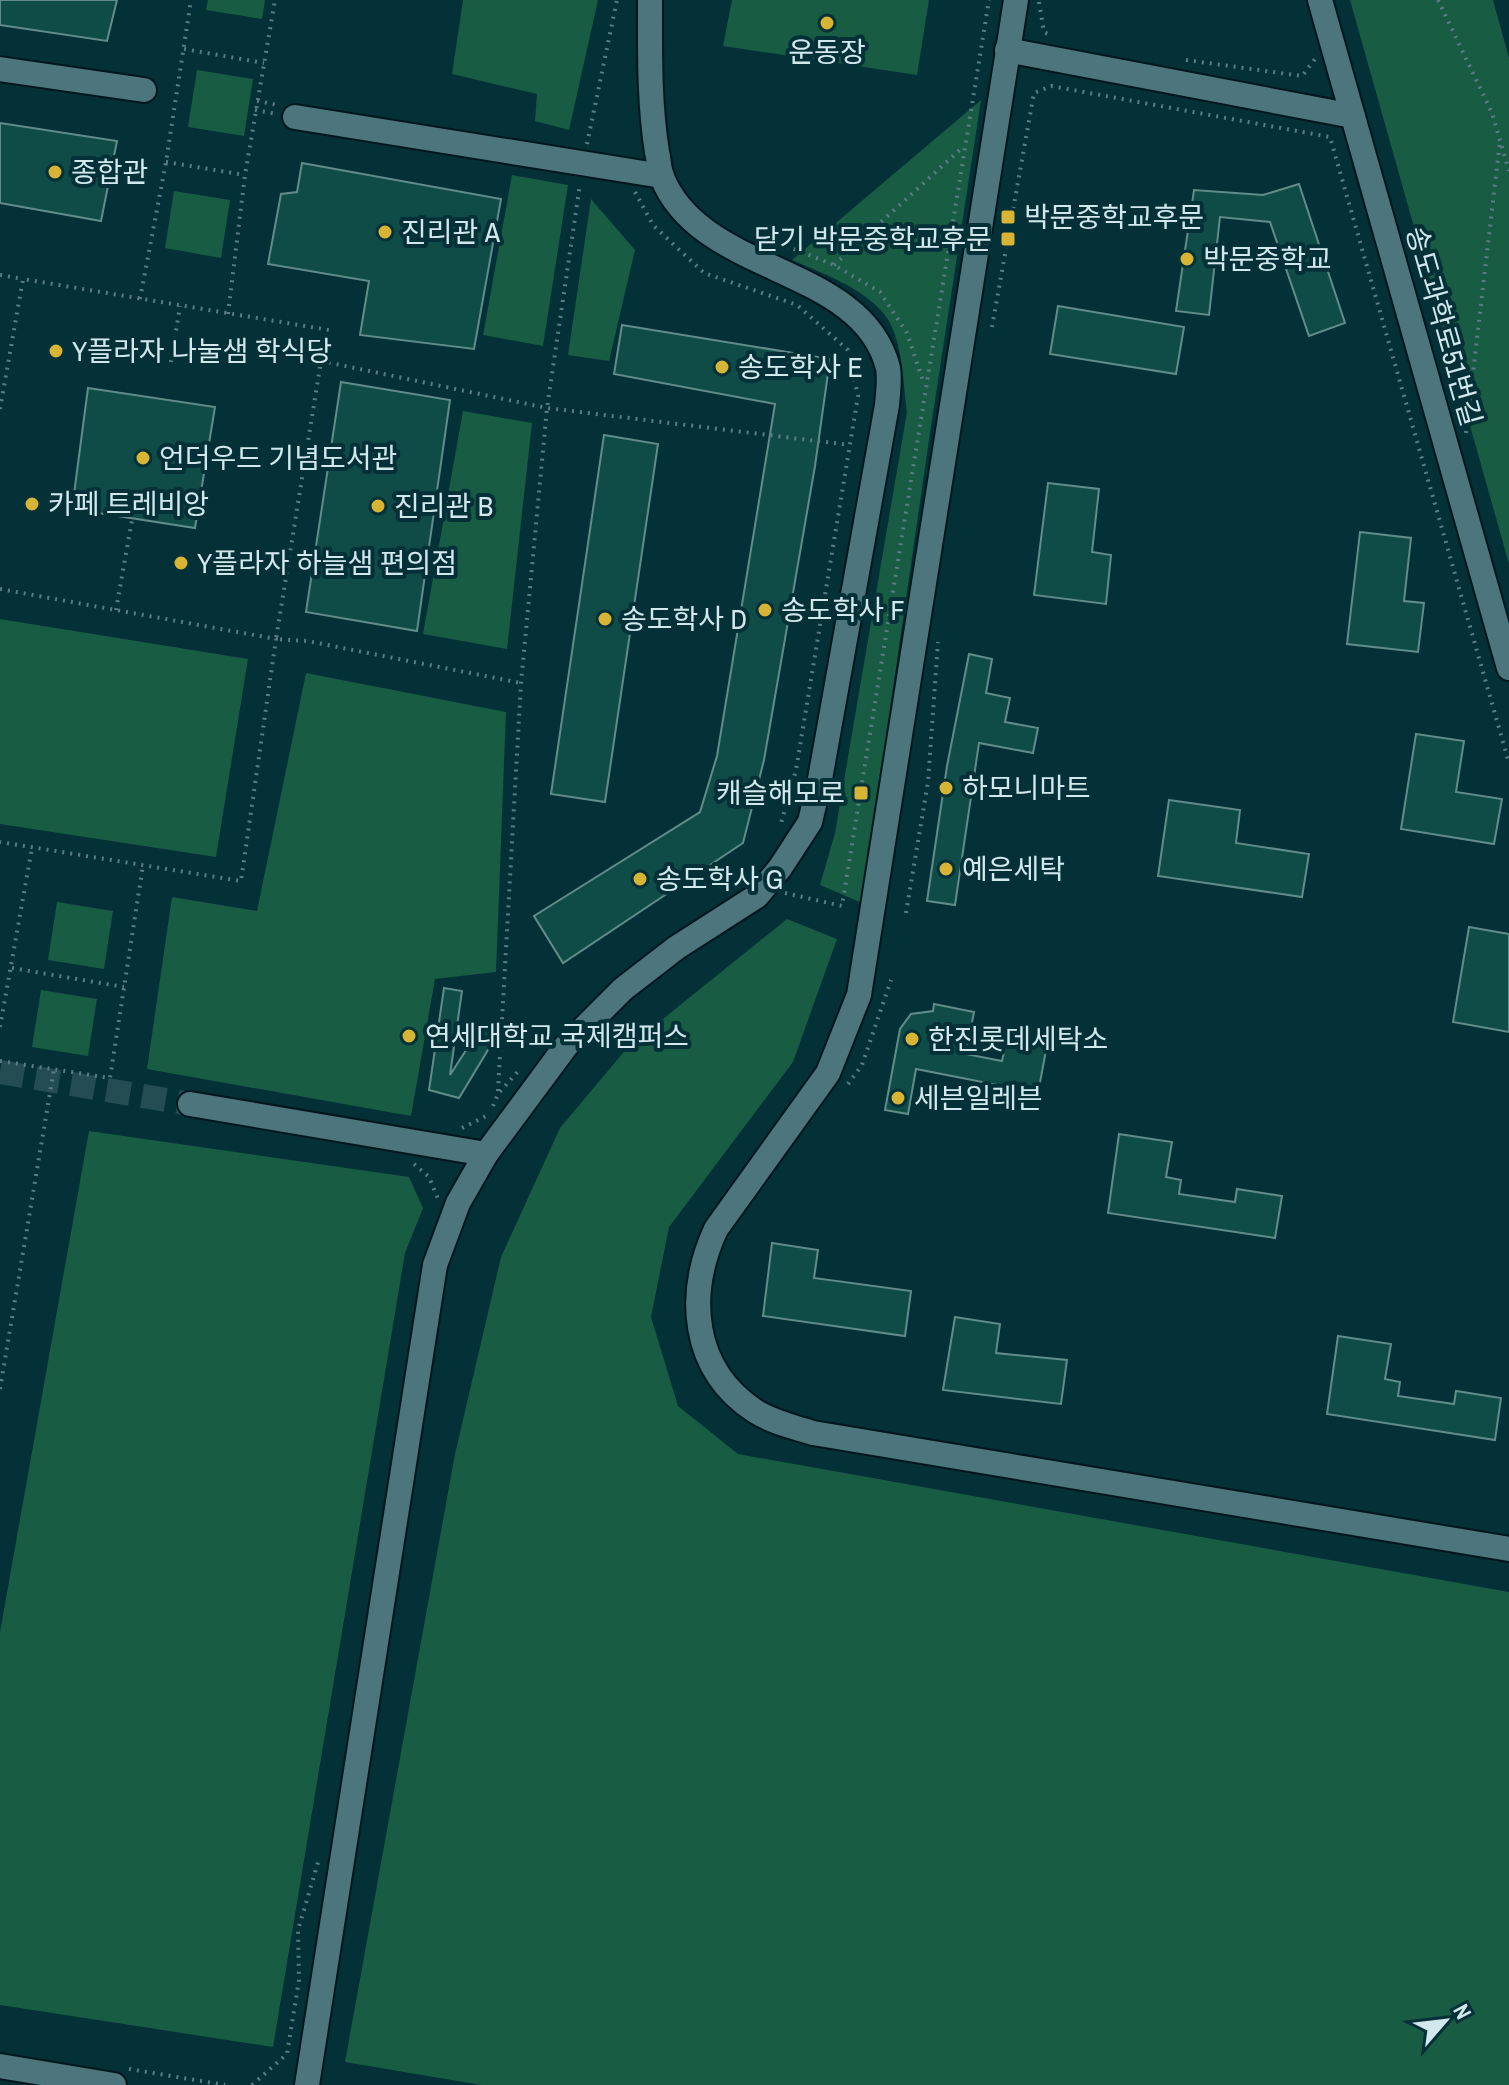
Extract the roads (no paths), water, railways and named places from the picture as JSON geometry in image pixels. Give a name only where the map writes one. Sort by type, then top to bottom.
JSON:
[{"type":"street","points":[[307,2085],[435,1265],[458,1203],[486,1154],[566,1046],[623,989],[676,948],[757,896],[810,822],[887,405],[888,369],[877,344],[861,320],[791,276],[711,237],[684,212],[662,176],[654,133],[650,0]]},
{"type":"street","name":"송도과학로51번길","points":[[1320,0],[1509,668]]},
{"type":"street","points":[[1027,3],[1007,50],[859,995],[828,1073],[716,1229],[703,1256],[697,1285],[697,1317],[705,1344],[717,1371],[734,1394],[757,1412],[813,1433],[1509,1549]]},
{"type":"street","points":[[1007,50],[1353,116]]},
{"type":"street","points":[[0,69],[144,90]]},
{"type":"street","points":[[295,117],[662,176]]},
{"type":"street","points":[[190,1104],[486,1154]]},
{"type":"street","points":[[0,2066],[114,2085]]},
{"type":"tunnel","points":[[0,1072],[190,1104]]},
{"type":"place","name":"운동장","points":[[827,23]]},
{"type":"place","name":"종합관","points":[[55,172]]},
{"type":"place","name":"박문중학교후문","points":[[1008,217]]},
{"type":"place","name":"진리관 A","points":[[385,232]]},
{"type":"place","name":"닫기 박문중학교후문","points":[[1008,239]]},
{"type":"place","name":"박문중학교","points":[[1187,259]]},
{"type":"place","name":"Y플라자 나눌샘 학식당","points":[[56,351]]},
{"type":"place","name":"송도학사 E","points":[[722,367]]},
{"type":"place","name":"언더우드 기념도서관","points":[[143,458]]},
{"type":"place","name":"카페 트레비앙","points":[[32,504]]},
{"type":"place","name":"진리관 B","points":[[378,506]]},
{"type":"place","name":"Y플라자 하늘샘 편의점","points":[[181,563]]},
{"type":"place","name":"송도학사 F","points":[[765,610]]},
{"type":"place","name":"송도학사 D","points":[[605,619]]},
{"type":"place","name":"하모니마트","points":[[946,788]]},
{"type":"place","name":"캐슬해모로","points":[[861,793]]},
{"type":"place","name":"예은세탁","points":[[946,869]]},
{"type":"place","name":"송도학사 G","points":[[640,879]]},
{"type":"place","name":"연세대학교 국제캠퍼스","points":[[409,1036]]},
{"type":"place","name":"한진롯데세탁소","points":[[912,1039]]},
{"type":"place","name":"세븐일레븐","points":[[898,1098]]}]
